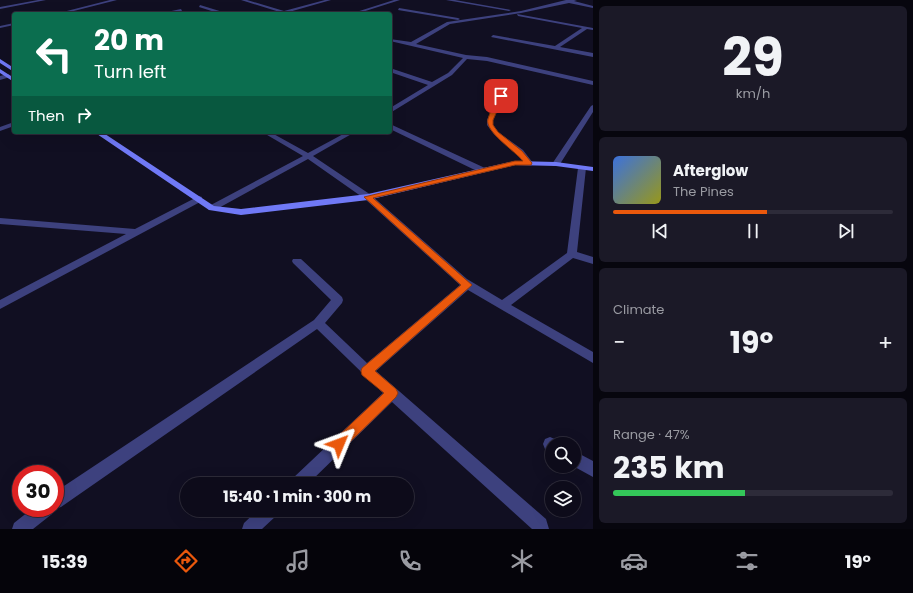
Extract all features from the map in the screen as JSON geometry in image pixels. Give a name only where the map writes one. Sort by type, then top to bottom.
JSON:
[{"type":"main road","points":[[0,61],[12,69]]},
{"type":"main road","points":[[0,71],[12,79]]},
{"type":"main road","points":[[100,134],[212,208],[241,212],[368,197],[515,163],[556,164],[593,169]]},
{"type":"street","points":[[0,8],[44,0]]},
{"type":"street","points":[[65,12],[116,0]]},
{"type":"street","points":[[154,0],[162,0]]},
{"type":"street","points":[[243,0],[285,12],[328,0]]},
{"type":"street","points":[[250,2],[256,0]]},
{"type":"street","points":[[359,12],[398,0]]},
{"type":"street","points":[[448,0],[521,12]]},
{"type":"street","points":[[561,0],[593,7]]},
{"type":"street","points":[[412,44],[443,25],[462,20],[513,14],[575,0]]},
{"type":"street","points":[[200,6],[219,12]]},
{"type":"street","points":[[399,9],[462,20]]},
{"type":"street","points":[[172,12],[181,10]]},
{"type":"street","points":[[513,14],[593,30]]},
{"type":"street","points":[[556,48],[593,23]]},
{"type":"street","points":[[0,27],[12,24]]},
{"type":"street","points":[[493,36],[593,55]]},
{"type":"street","points":[[392,40],[466,57],[486,59],[593,83]]},
{"type":"street","points":[[392,111],[450,74],[466,57]]},
{"type":"street","points":[[392,71],[434,85]]},
{"type":"street","points":[[0,78],[8,76]]},
{"type":"street","points":[[501,96],[490,120],[490,125],[496,133],[520,152],[528,163]]},
{"type":"street","points":[[556,164],[593,107]]},
{"type":"street","points":[[0,129],[12,125]]},
{"type":"street","points":[[392,127],[482,170]]},
{"type":"street","points":[[270,134],[307,155],[368,197],[467,285],[366,371]]},
{"type":"street","points":[[212,208],[348,134]]},
{"type":"street","points":[[503,305],[572,254],[582,168]]},
{"type":"street","points":[[0,305],[199,200]]},
{"type":"street","points":[[0,221],[136,232]]},
{"type":"street","points":[[572,254],[593,261]]},
{"type":"street","points":[[64,495],[318,322],[338,300],[297,261]]},
{"type":"street","points":[[461,280],[593,358]]},
{"type":"street","points":[[318,322],[366,371],[540,525],[541,529]]},
{"type":"street","points":[[304,477],[392,393]]},
{"type":"street","points":[[581,462],[593,470]]},
{"type":"street","points":[[20,529],[35,517]]},
{"type":"street","points":[[250,529],[263,517]]},
{"type":"route","points":[[339,444],[392,393],[366,371],[467,285],[368,197],[515,163],[528,163],[520,152],[496,133],[490,125],[490,120],[501,96]]}]
